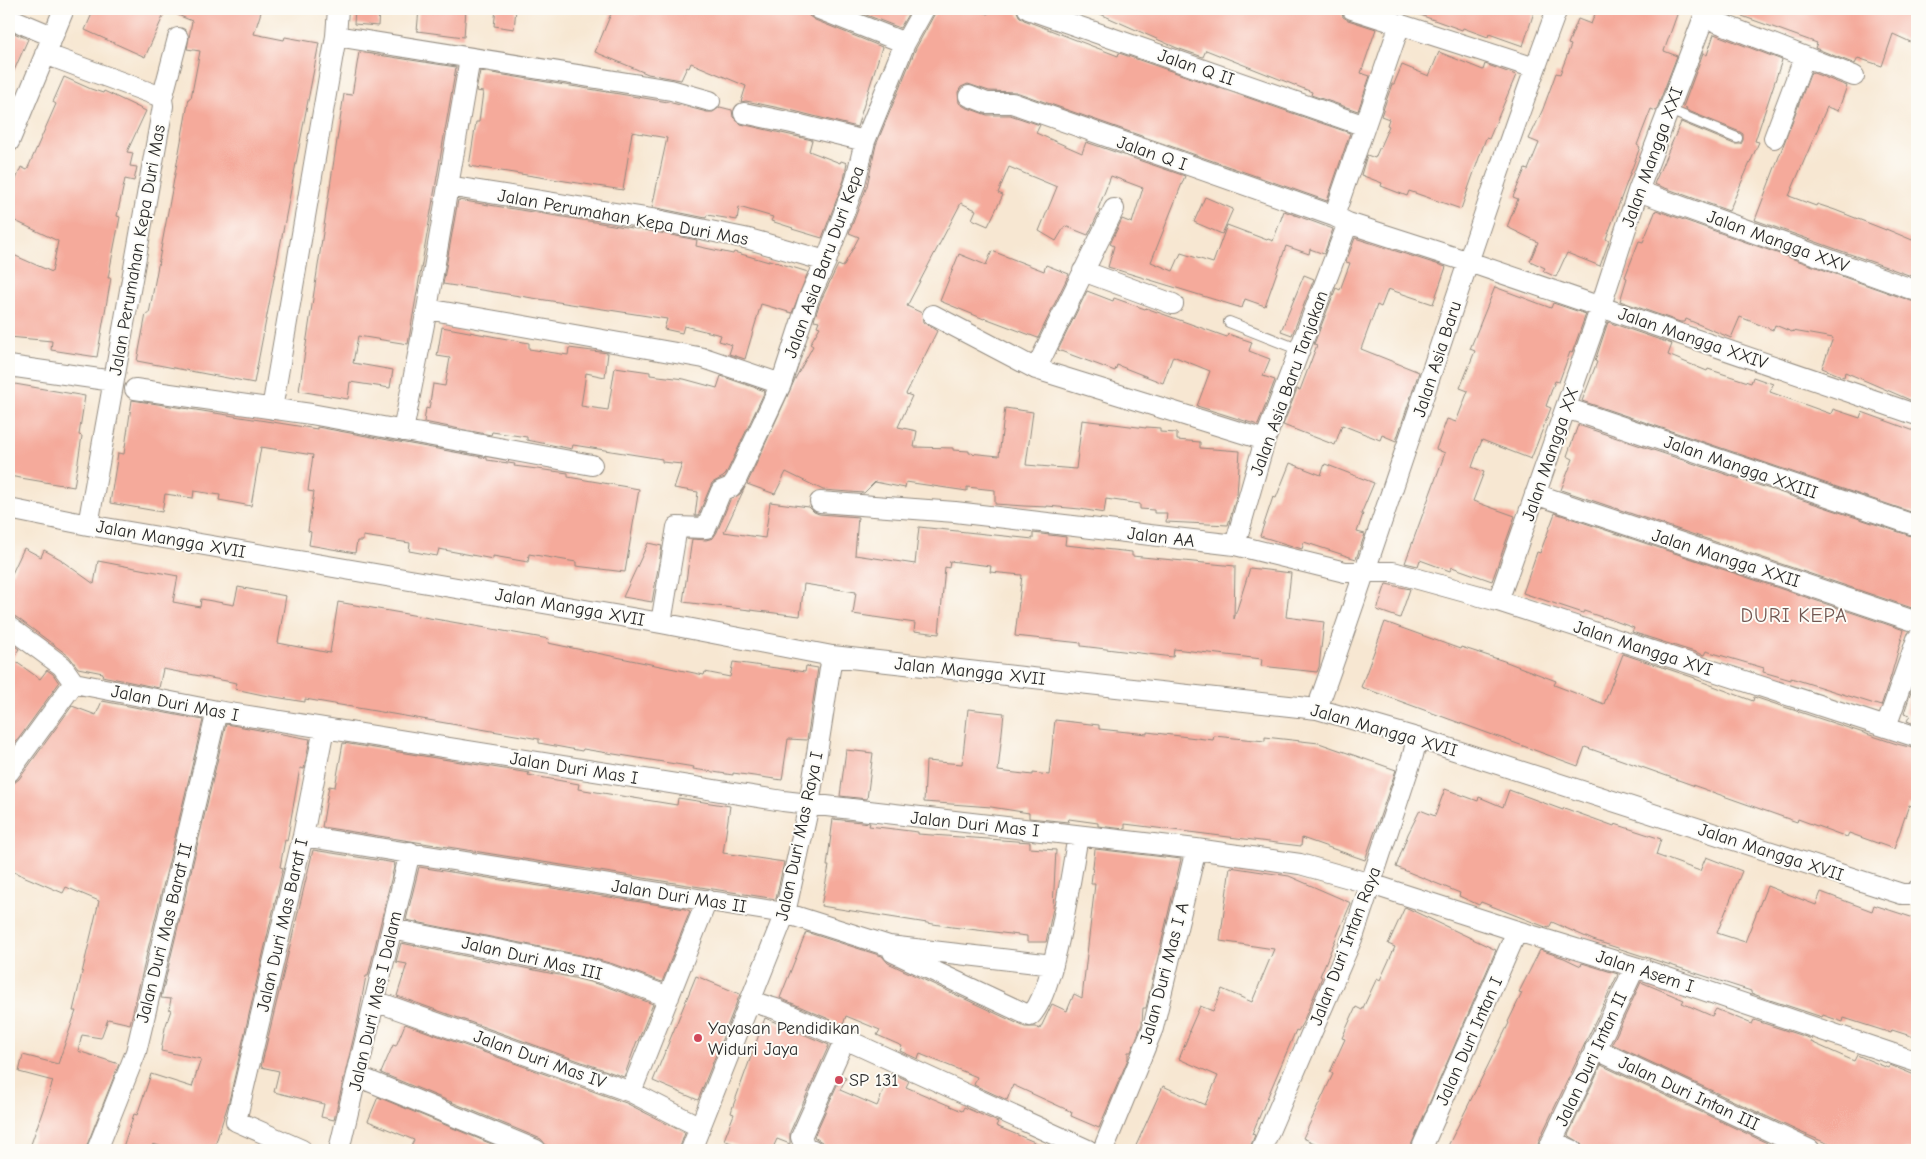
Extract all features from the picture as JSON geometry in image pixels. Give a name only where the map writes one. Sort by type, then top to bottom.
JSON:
[{"type":"street","points":[[9,142],[64,9]]},
{"type":"street","points":[[272,409],[336,36],[338,9]]},
{"type":"street","points":[[819,9],[905,42]]},
{"type":"street","name":"Jalan Asia Baru Duri Kepa","points":[[661,623],[676,528],[706,528],[721,491],[731,486],[781,384],[809,298],[826,261],[855,183],[865,141],[905,42],[924,9]]},
{"type":"street","name":"Jalan Q II","points":[[1028,9],[1365,126]]},
{"type":"street","points":[[1352,9],[1535,68]]},
{"type":"street","name":"Jalan Asia Baru","points":[[1317,709],[1366,572],[1469,262],[1557,9]]},
{"type":"street","points":[[1706,13],[1804,58],[1854,76]]},
{"type":"street","name":"Jalan Mangga XXI","points":[[1600,307],[1638,191],[1706,13]]},
{"type":"street","points":[[9,18],[52,36]]},
{"type":"street","name":"Jalan Asia Baru Tanjakan","points":[[1235,545],[1265,440],[1300,350],[1341,219],[1365,126],[1400,24]]},
{"type":"street","points":[[336,36],[671,90],[710,100]]},
{"type":"street","points":[[162,99],[178,38]]},
{"type":"street","name":"Jalan Perumahan Kepa Duri Mas","points":[[45,54],[156,94],[162,99],[88,525]]},
{"type":"street","points":[[403,431],[427,309],[470,58]]},
{"type":"street","points":[[1774,138],[1804,58]]},
{"type":"street","name":"Jalan Q I","points":[[969,96],[987,103],[1012,103],[1341,219]]},
{"type":"street","points":[[744,113],[865,141]]},
{"type":"street","name":"Jalan Perumahan Kepa Duri Mas","points":[[448,186],[652,218],[749,239],[826,261]]},
{"type":"street","name":"Jalan Mangga XXV","points":[[1638,191],[1917,291]]},
{"type":"street","points":[[1036,369],[1114,209]]},
{"type":"street","points":[[1341,219],[1469,262]]},
{"type":"street","name":"Jalan Mangga XXIV","points":[[1469,262],[1917,415]]},
{"type":"street","points":[[1083,271],[1173,304]]},
{"type":"street","name":"Jalan Mangga XX","points":[[1498,601],[1600,307]]},
{"type":"street","points":[[427,309],[704,358],[781,384]]},
{"type":"street","points":[[933,315],[1036,369],[1265,440]]},
{"type":"street","points":[[9,366],[113,381]]},
{"type":"street","name":"Jalan Perumahan Kepa Duri Mas","points":[[135,389],[311,414],[592,466]]},
{"type":"street","name":"Jalan Mangga XXIII","points":[[1566,408],[1917,526]]},
{"type":"street","name":"Jalan Mangga XXII","points":[[1535,494],[1917,622]]},
{"type":"street","name":"Jalan AA","points":[[820,502],[955,512],[1235,545],[1345,572],[1366,572]]},
{"type":"street","name":"Jalan Mangga XVII","points":[[9,509],[88,525],[661,623],[832,656],[1317,709],[1417,738],[1902,894],[1915,892]]},
{"type":"street","name":"Jalan Mangga XVI","points":[[1366,572],[1394,572],[1498,601],[1917,737]]},
{"type":"street","points":[[9,627],[62,666],[74,683],[9,772]]},
{"type":"street","points":[[1886,726],[1917,639]]},
{"type":"street","name":"Jalan Duri Mas Raya I","points":[[691,1150],[785,912],[810,805],[832,656]]},
{"type":"street","name":"Jalan Duri Mas I","points":[[74,683],[217,712],[810,805],[1196,849],[1300,864],[1371,884]]},
{"type":"street","name":"Jalan Duri Mas Barat II","points":[[97,1150],[136,1052],[217,712]]},
{"type":"street","name":"Jalan Duri Mas Barat I","points":[[302,1150],[236,1121],[303,836],[324,728]]},
{"type":"street","name":"Jalan Duri Intan Raya","points":[[1261,1150],[1354,934],[1417,738]]},
{"type":"street","name":"Jalan Duri Mas II","points":[[303,836],[785,912],[889,946],[1053,964]]},
{"type":"street","points":[[889,946],[897,954],[1026,1016],[1030,1016],[1033,1014],[1044,991],[1053,964],[1078,836]]},
{"type":"street","name":"Jalan Duri Mas I A","points":[[1103,1150],[1153,1028],[1196,849]]},
{"type":"street","name":"Jalan Duri Mas I Dalam","points":[[339,1150],[410,852]]},
{"type":"street","name":"Jalan Asem I","points":[[1371,884],[1635,967],[1917,1062]]},
{"type":"street","points":[[631,1092],[707,900]]},
{"type":"street","name":"Jalan Duri Mas III","points":[[392,929],[577,966],[669,997]]},
{"type":"street","name":"Jalan Duri Intan I","points":[[1421,1150],[1517,931]]},
{"type":"street","name":"Jalan Duri Intan II","points":[[1550,1146],[1594,1049],[1635,967]]},
{"type":"street","name":"Jalan Duri Mas IV","points":[[375,1001],[631,1092],[700,1127]]},
{"type":"street","points":[[750,1001],[776,1009],[845,1039],[1088,1150]]},
{"type":"street","points":[[809,1148],[801,1142],[802,1133],[845,1039]]},
{"type":"street","name":"Jalan Duri Intan III","points":[[1594,1049],[1810,1150]]},
{"type":"street","points":[[357,1076],[536,1150]]},
{"type":"street","points":[[1550,1146],[1572,1150]]},
{"type":"lane","points":[[1669,110],[1737,138]]},
{"type":"lane","points":[[1229,322],[1300,350]]},
{"type":"building","points":[[94,9],[262,9],[254,34],[284,40],[285,37],[319,43],[254,383],[137,361],[146,314],[149,314],[189,98],[191,98],[200,51],[187,49],[192,21],[166,10],[145,57],[85,30]]},
{"type":"building","points":[[355,9],[379,9],[378,26],[354,24]]},
{"type":"building","points":[[419,9],[466,9],[464,37],[417,31]]},
{"type":"building","points":[[496,9],[516,9],[514,29],[494,26]]},
{"type":"building","points":[[613,9],[623,9],[638,15],[640,9],[807,9],[809,16],[815,20],[882,47],[857,127],[794,111],[746,101],[741,102],[746,86],[691,63],[681,80],[648,74],[595,52]]},
{"type":"building","points":[[851,9],[911,9],[900,28]]},
{"type":"building","points":[[936,9],[977,9],[988,14],[990,9],[1016,9],[1019,16],[1024,20],[1118,56],[1119,53],[1350,133],[1327,201],[1016,92],[989,91],[968,84],[961,87],[958,92],[959,103],[965,107],[987,115],[1010,115],[1040,125],[1036,133],[1082,153],[1086,142],[1185,176],[1151,262],[1173,271],[1181,253],[1213,263],[1227,225],[1273,241],[1284,211],[1333,229],[1324,254],[1310,249],[1309,254],[1286,246],[1265,306],[1245,299],[1242,308],[1108,267],[1114,246],[1110,244],[1122,219],[1132,223],[1143,188],[1111,176],[1098,209],[1100,210],[1088,235],[1065,226],[1056,241],[1039,231],[1057,187],[1009,167],[998,193],[1003,195],[988,226],[972,219],[976,210],[961,203],[907,306],[922,313],[923,322],[937,331],[906,394],[912,396],[898,427],[917,431],[914,447],[953,448],[953,450],[969,451],[969,453],[999,456],[1005,408],[1033,412],[1026,465],[1076,469],[1082,420],[1160,428],[1160,432],[1177,433],[1177,440],[1200,442],[1200,448],[1240,451],[1237,495],[1228,525],[1166,522],[1167,513],[1154,513],[1154,510],[1140,509],[1140,504],[1106,499],[1104,513],[1047,506],[995,504],[995,490],[967,487],[967,491],[906,482],[905,488],[875,482],[864,493],[823,490],[786,472],[775,494],[747,484],[795,379],[813,346],[810,344],[820,327],[817,326],[819,321],[814,320],[820,302],[838,265],[843,267],[859,237],[849,233],[867,186],[876,145],[916,48]]},
{"type":"building","points":[[1089,9],[1340,9],[1343,17],[1348,20],[1376,29],[1361,73],[1370,76],[1358,111],[1311,95],[1312,92],[1206,50],[1203,57],[1177,48]]},
{"type":"building","points":[[1410,9],[1535,9],[1523,46],[1489,34],[1488,37],[1463,28],[1462,30],[1409,11]]},
{"type":"building","points":[[1597,9],[1679,9],[1664,51],[1677,56],[1656,111],[1651,109],[1637,145],[1640,147],[1606,239],[1609,241],[1600,266],[1567,253],[1556,277],[1543,271],[1545,268],[1530,261],[1538,242],[1507,227],[1518,199],[1513,197],[1525,169],[1528,170],[1539,143],[1529,139],[1543,109],[1556,73],[1560,74],[1571,45],[1568,44],[1578,19],[1591,24]]},
{"type":"building","points":[[1728,9],[1917,9],[1917,45],[1893,34],[1882,66],[1858,58],[1855,64],[1815,48],[1817,43],[1728,11]]},
{"type":"building","points":[[9,31],[28,39],[9,82]]},
{"type":"building","points":[[1714,34],[1782,60],[1755,141],[1759,142],[1729,211],[1654,184],[1681,122],[1734,144],[1741,144],[1743,140],[1743,134],[1740,132],[1686,110],[1687,108],[1683,107],[1703,53],[1707,55]]},
{"type":"building","points":[[359,52],[456,67],[408,344],[358,336],[353,363],[393,370],[390,388],[350,382],[348,399],[299,391],[344,94],[352,95]]},
{"type":"building","points":[[1439,52],[1483,70],[1485,64],[1516,75],[1489,139],[1486,138],[1461,209],[1409,191],[1407,196],[1381,186],[1382,183],[1361,175],[1367,155],[1375,158],[1389,126],[1387,125],[1389,119],[1381,116],[1392,84],[1394,84],[1402,65],[1429,76]]},
{"type":"building","points":[[480,71],[668,102],[707,112],[713,112],[720,107],[732,110],[733,117],[741,124],[812,140],[809,151],[840,163],[841,161],[847,163],[844,180],[822,238],[771,221],[773,217],[739,207],[737,220],[707,215],[706,218],[652,207],[667,138],[632,132],[623,190],[469,166],[476,122],[479,122],[483,92],[476,91]]},
{"type":"building","points":[[1811,72],[1847,86],[1838,111],[1827,107],[1789,196],[1816,206],[1817,204],[1835,210],[1917,242],[1917,278],[1755,220]]},
{"type":"building","points":[[64,77],[91,89],[103,93],[104,91],[146,111],[127,152],[133,153],[130,166],[137,167],[134,181],[125,179],[117,216],[120,217],[108,278],[111,278],[97,357],[51,350],[52,341],[9,337],[9,253],[52,272],[58,241],[9,218],[9,185],[13,187],[21,167],[27,170],[56,104],[53,102]]},
{"type":"building","points":[[1205,197],[1233,209],[1222,234],[1194,222]]},
{"type":"building","points":[[458,200],[697,240],[696,246],[733,254],[734,252],[769,262],[769,260],[808,272],[792,313],[761,304],[745,359],[729,354],[732,345],[719,341],[721,335],[684,326],[682,333],[664,329],[667,319],[443,284]]},
{"type":"building","points":[[1656,210],[1917,303],[1917,403],[1845,372],[1844,377],[1822,368],[1833,338],[1792,332],[1775,325],[1773,330],[1740,317],[1731,338],[1686,319],[1685,322],[1680,322],[1620,301],[1627,278],[1625,277],[1639,241],[1643,242]]},
{"type":"building","points":[[1355,238],[1446,267],[1433,304],[1388,289],[1381,307],[1377,305],[1361,349],[1419,372],[1396,441],[1382,435],[1380,440],[1342,425],[1335,445],[1283,425],[1297,389],[1300,390],[1317,345],[1314,344],[1336,288],[1340,290],[1350,263],[1346,262]]},
{"type":"building","points":[[992,251],[1044,271],[1046,265],[1069,274],[1038,338],[940,301],[959,254],[986,265]]},
{"type":"building","points":[[1304,275],[1314,279],[1292,335],[1281,331]]},
{"type":"building","points":[[1495,287],[1551,308],[1553,303],[1586,314],[1559,382],[1555,381],[1546,406],[1551,408],[1531,459],[1482,440],[1472,467],[1484,472],[1473,501],[1515,516],[1492,581],[1452,567],[1450,571],[1420,560],[1418,566],[1405,563],[1445,453],[1436,449],[1447,419],[1456,422],[1468,391],[1460,388],[1475,351],[1470,349]]},
{"type":"building","points":[[1087,291],[1113,301],[1114,298],[1146,308],[1227,337],[1228,334],[1252,342],[1249,351],[1270,359],[1263,376],[1275,380],[1258,425],[1197,406],[1210,371],[1173,356],[1163,383],[1117,365],[1115,371],[1058,350]]},
{"type":"building","points":[[1608,322],[1672,344],[1668,355],[1707,371],[1708,369],[1751,383],[1753,377],[1773,384],[1770,392],[1831,414],[1833,409],[1860,418],[1862,412],[1917,432],[1917,514],[1582,401],[1597,362],[1595,361]]},
{"type":"building","points":[[442,327],[529,343],[529,349],[568,355],[569,348],[608,353],[605,377],[586,373],[581,406],[608,410],[615,367],[650,372],[650,375],[684,379],[717,388],[721,376],[765,391],[726,474],[712,483],[698,516],[695,516],[698,492],[674,488],[682,464],[573,445],[572,449],[527,440],[527,437],[492,432],[491,435],[424,422],[426,408],[429,409],[433,384],[445,386],[450,358],[437,356]]},
{"type":"building","points":[[9,383],[85,396],[79,435],[82,436],[74,487],[9,476]]},
{"type":"building","points":[[132,400],[317,429],[317,427],[487,458],[487,460],[515,464],[514,466],[568,473],[568,477],[639,489],[625,572],[576,566],[576,562],[529,554],[528,562],[493,556],[493,559],[439,549],[437,556],[409,551],[410,543],[363,536],[363,541],[357,541],[355,553],[309,545],[311,532],[308,531],[314,492],[308,491],[313,455],[261,447],[251,506],[219,500],[220,495],[194,491],[193,498],[165,494],[162,512],[110,503],[118,453],[124,454]]},
{"type":"building","points":[[1578,425],[1917,538],[1917,603],[1915,609],[1561,490],[1573,459],[1567,456]]},
{"type":"building","points":[[1290,463],[1321,475],[1325,464],[1374,483],[1361,514],[1363,514],[1357,532],[1365,534],[1356,559],[1304,542],[1302,549],[1260,536],[1273,497],[1276,498]]},
{"type":"building","points":[[745,487],[724,532],[765,538],[770,502],[809,507],[819,514],[858,517],[855,555],[915,564],[919,527],[1033,539],[1033,533],[1066,537],[1065,545],[1132,552],[1132,556],[1235,566],[1234,619],[1250,568],[1291,573],[1286,617],[1324,622],[1319,667],[1317,672],[1261,666],[1262,659],[1174,649],[1173,657],[1081,646],[1081,643],[1015,636],[1022,575],[990,572],[991,566],[950,561],[949,568],[945,567],[939,634],[914,631],[915,623],[853,614],[856,592],[804,584],[800,616],[683,602],[692,539],[706,540],[713,538],[730,500],[740,494]]},
{"type":"building","points":[[1555,513],[1904,630],[1881,706],[1791,678],[1791,680],[1763,672],[1764,668],[1706,651],[1704,655],[1632,632],[1634,628],[1604,617],[1584,611],[1583,613],[1523,593],[1537,552],[1540,553]]},
{"type":"building","points":[[648,543],[662,546],[652,602],[623,597]]},
{"type":"building","points":[[24,548],[41,557],[44,550],[62,560],[94,584],[98,561],[178,576],[173,602],[200,607],[201,599],[234,605],[238,587],[286,596],[278,643],[330,653],[338,602],[549,639],[548,643],[704,675],[705,672],[730,677],[733,662],[805,672],[806,666],[818,668],[807,740],[788,739],[782,780],[693,769],[694,767],[583,749],[582,751],[539,743],[539,739],[305,699],[305,702],[263,695],[235,689],[237,683],[163,669],[159,688],[102,676],[103,673],[78,668],[69,656],[16,617],[9,615],[9,580]]},
{"type":"building","points":[[1386,584],[1410,589],[1400,618],[1377,610]]},
{"type":"building","points":[[1385,622],[1460,649],[1461,647],[1504,661],[1556,681],[1554,685],[1604,704],[1623,654],[1695,678],[1753,701],[1754,697],[1917,749],[1917,808],[1909,805],[1894,849],[1849,833],[1847,837],[1798,819],[1797,822],[1585,747],[1578,766],[1361,687]]},
{"type":"building","points":[[9,642],[19,649],[12,659],[40,679],[47,670],[53,674],[59,683],[9,752]]},
{"type":"building","points":[[1917,674],[1917,725],[1907,721],[1910,715],[1904,713]]},
{"type":"building","points":[[102,701],[203,720],[130,1024],[108,1019],[101,1038],[82,1035],[78,1051],[119,1064],[85,1150],[29,1150],[53,1081],[19,1072],[23,1055],[58,1064],[76,1011],[73,1011],[99,901],[66,887],[63,893],[9,870],[9,784],[19,779],[72,706],[96,715]]},
{"type":"building","points":[[968,709],[1004,713],[998,771],[1049,775],[1055,720],[1099,725],[1099,729],[1147,734],[1147,732],[1213,740],[1214,736],[1265,741],[1265,737],[1319,743],[1396,770],[1365,860],[1302,838],[1301,846],[1125,824],[1125,829],[1098,826],[1098,823],[1069,819],[1068,822],[1029,818],[1029,813],[991,807],[924,802],[926,761],[962,764]]},
{"type":"building","points":[[226,724],[310,739],[304,769],[300,768],[287,841],[285,840],[280,867],[283,868],[229,1101],[214,1149],[205,1146],[203,1150],[172,1150],[153,1144],[151,1150],[122,1150],[134,1114],[137,1115],[151,1074],[192,1087],[201,1059],[161,1051],[165,1028],[171,1010],[169,1009],[171,999],[161,998]]},
{"type":"building","points":[[343,743],[529,773],[528,775],[579,784],[578,789],[677,805],[678,798],[730,806],[723,853],[784,862],[776,899],[322,827],[329,786],[335,787]]},
{"type":"building","points":[[846,750],[873,753],[867,799],[840,796]]},
{"type":"building","points":[[1445,789],[1478,801],[1479,797],[1503,807],[1509,790],[1563,810],[1564,808],[1614,826],[1615,824],[1661,839],[1656,855],[1700,871],[1706,857],[1742,871],[1717,933],[1745,942],[1767,886],[1816,905],[1821,892],[1872,911],[1874,905],[1917,919],[1917,1038],[1892,1030],[1891,1033],[1844,1018],[1843,1022],[1823,1015],[1822,1017],[1764,998],[1751,993],[1751,991],[1593,940],[1552,922],[1549,928],[1481,902],[1479,905],[1459,896],[1460,893],[1396,867],[1408,834],[1420,810],[1435,816]]},
{"type":"building","points":[[833,819],[870,823],[869,826],[918,832],[918,834],[1030,842],[1030,848],[1056,850],[1053,908],[1046,942],[1027,942],[1027,936],[952,927],[821,906],[829,866],[827,866]]},
{"type":"building","points":[[1095,849],[1181,859],[1146,1008],[1143,1008],[1142,1024],[1131,1052],[1128,1052],[1128,1059],[1099,1128],[1071,1116],[1072,1112],[1013,1085],[1007,1100],[974,1085],[977,1077],[920,1054],[918,1059],[900,1051],[902,1046],[877,1035],[880,1030],[846,1016],[843,1025],[780,998],[806,932],[882,956],[888,963],[1025,1027],[1040,1029],[1052,1004],[1067,1011],[1074,994],[1082,998],[1095,884],[1091,884]]},
{"type":"building","points":[[313,850],[395,863],[368,976],[366,976],[358,1019],[334,1120],[321,1117],[324,1104],[274,1092],[279,1071],[261,1067]]},
{"type":"building","points":[[419,867],[690,911],[662,982],[613,964],[580,955],[406,920]]},
{"type":"building","points":[[1230,867],[1289,876],[1351,903],[1303,1022],[1298,1031],[1296,1030],[1252,1134],[1255,1135],[1249,1150],[1134,1150],[1163,1086],[1205,1105],[1218,1076],[1179,1059],[1200,1006],[1213,1011],[1222,989],[1252,1002],[1274,949],[1220,941]]},
{"type":"building","points":[[1405,907],[1496,950],[1409,1150],[1330,1150],[1303,1138],[1333,1074],[1330,1072],[1345,1039],[1342,1038],[1356,1007],[1362,1010],[1377,978],[1380,980],[1395,947],[1388,944]]},
{"type":"building","points":[[401,943],[574,978],[605,986],[653,1004],[624,1077],[397,996],[407,964],[396,962]]},
{"type":"building","points":[[1540,950],[1581,966],[1582,963],[1618,974],[1536,1150],[1446,1150],[1509,1023],[1522,993],[1519,992]]},
{"type":"building","name":"Yayasan Pendidikan Widuri Jaya","points":[[696,976],[740,994],[698,1100],[653,1081]]},
{"type":"building","points":[[1641,982],[1684,1000],[1682,1003],[1712,1016],[1716,1009],[1752,1024],[1754,1020],[1812,1039],[1811,1042],[1854,1061],[1857,1055],[1888,1068],[1890,1065],[1917,1076],[1917,1150],[1843,1150],[1800,1132],[1612,1044]]},
{"type":"building","points":[[765,1018],[829,1045],[790,1132],[790,1144],[777,1139],[772,1150],[748,1150],[724,1140],[734,1114],[731,1113],[733,1106]]},
{"type":"building","points":[[405,1024],[626,1103],[685,1133],[679,1150],[560,1150],[546,1145],[541,1139],[381,1073],[393,1045],[396,1046]]},
{"type":"building","points":[[1601,1065],[1767,1143],[1764,1150],[1584,1150],[1581,1143],[1568,1135]]},
{"type":"building","points":[[891,1073],[909,1081],[906,1087],[962,1111],[964,1107],[998,1122],[996,1126],[1054,1150],[825,1149],[822,1142],[814,1137],[841,1076],[846,1078],[840,1090],[877,1106]]},
{"type":"building","points":[[378,1097],[506,1150],[409,1150],[414,1140],[368,1121]]},
{"type":"place","name":"Yayasan Pendidikan Widuri Jaya","points":[[698,1038]]},
{"type":"place","name":"SP 131","points":[[839,1080]]},
{"type":"district","name":"DURI KEPA","points":[[1794,615]]}]
